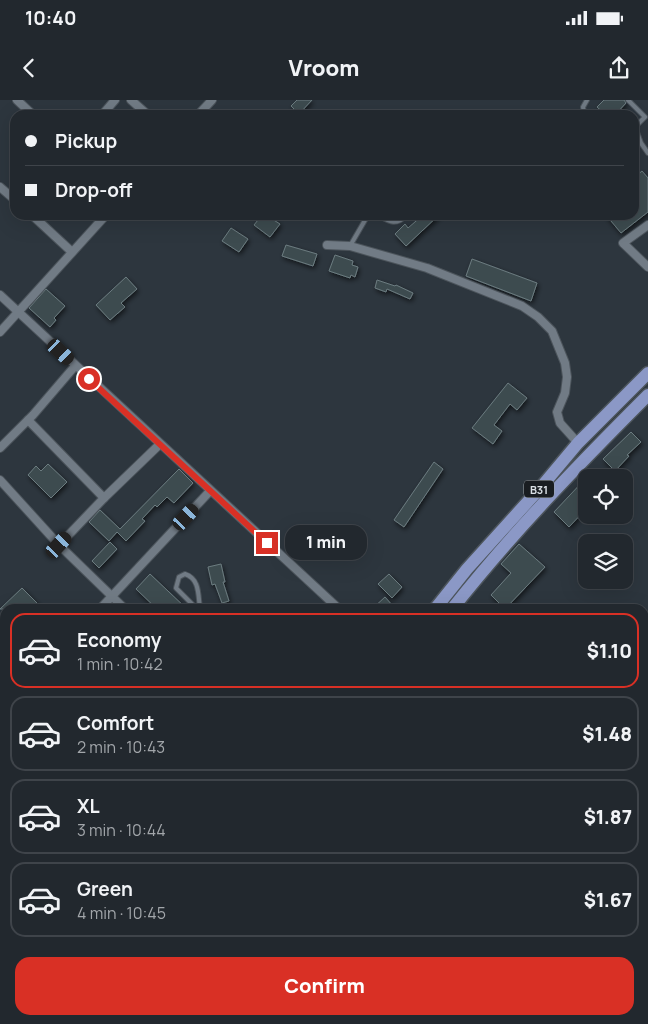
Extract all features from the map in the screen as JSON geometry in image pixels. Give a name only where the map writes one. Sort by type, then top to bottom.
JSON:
[{"type":"main road","name":"B31","points":[[439,604],[466,569],[542,486],[578,443],[648,373]]},
{"type":"main road","name":"B31","points":[[456,604],[512,538],[589,454],[648,395]]},
{"type":"street","points":[[17,100],[28,110]]},
{"type":"street","points":[[106,110],[115,100]]},
{"type":"street","points":[[132,100],[143,110]]},
{"type":"street","points":[[203,110],[212,100]]},
{"type":"street","points":[[0,187],[10,196]]},
{"type":"street","points":[[37,220],[72,252]]},
{"type":"street","points":[[0,332],[101,220]]},
{"type":"street","points":[[648,225],[623,243],[648,267]]},
{"type":"street","points":[[327,245],[350,246],[427,268],[522,306],[546,324],[552,331],[565,363],[567,377],[565,393],[556,412],[567,431],[578,443]]},
{"type":"street","points":[[0,295],[334,604]]},
{"type":"street","points":[[0,448],[28,420],[75,366]]},
{"type":"street","points":[[28,420],[104,498]]},
{"type":"street","points":[[59,545],[160,444]]},
{"type":"street","points":[[0,480],[59,545],[120,604]]},
{"type":"street","points":[[105,604],[210,491]]},
{"type":"lane","points":[[628,100],[639,110]]},
{"type":"lane","points":[[639,110],[645,116],[639,123]]},
{"type":"lane","points":[[639,139],[648,153]]},
{"type":"lane","points":[[350,246],[365,220]]},
{"type":"lane","points":[[386,220],[399,222],[401,220]]},
{"type":"lane","points":[[193,604],[176,588],[179,577],[185,574],[192,576],[196,583],[198,604]]},
{"type":"building","points":[[297,100],[312,100],[303,110],[295,110],[291,106]]},
{"type":"building","points":[[604,100],[624,100],[626,103],[620,110],[600,110],[597,107]]},
{"type":"building","points":[[642,171],[648,178],[648,212],[639,219],[639,174]]},
{"type":"building","points":[[258,220],[274,220],[280,224],[270,237],[254,225]]},
{"type":"building","points":[[417,220],[434,220],[406,246],[395,234],[405,224],[408,228]]},
{"type":"building","points":[[610,220],[638,220],[621,233]]},
{"type":"building","points":[[231,228],[248,239],[239,252],[222,241]]},
{"type":"building","points":[[286,245],[317,254],[313,266],[282,256]]},
{"type":"building","points":[[335,255],[353,261],[352,265],[358,267],[355,277],[351,275],[350,278],[329,271]]},
{"type":"building","points":[[472,259],[537,283],[531,301],[466,276]]},
{"type":"building","points":[[126,277],[137,289],[121,303],[125,307],[110,320],[96,305]]},
{"type":"building","points":[[377,280],[396,285],[413,293],[410,299],[387,289],[386,292],[375,288]]},
{"type":"building","points":[[46,289],[65,306],[54,318],[56,320],[50,327],[29,308]]},
{"type":"building","points":[[508,383],[527,398],[517,410],[510,404],[494,425],[502,431],[493,444],[472,428]]},
{"type":"building","points":[[631,432],[641,442],[627,455],[629,456],[617,469],[613,469],[603,459]]},
{"type":"building","points":[[434,462],[443,469],[404,527],[394,520]]},
{"type":"building","points":[[48,464],[67,482],[51,498],[28,475],[36,466],[41,471]]},
{"type":"building","points":[[179,469],[193,483],[174,503],[167,497],[157,507],[155,505],[142,519],[145,521],[126,541],[117,532],[109,541],[89,522],[100,510],[120,529]]},
{"type":"building","points":[[578,486],[578,517],[569,527],[554,512]]},
{"type":"building","points":[[110,542],[117,549],[99,568],[92,561]]},
{"type":"building","points":[[519,544],[545,567],[510,604],[500,604],[491,595],[511,573],[501,564]]},
{"type":"building","points":[[221,564],[225,582],[223,582],[229,601],[222,603],[215,584],[212,585],[208,567]]},
{"type":"building","points":[[150,574],[182,604],[152,604],[136,589]]},
{"type":"building","points":[[389,574],[402,587],[392,598],[378,584]]},
{"type":"building","points":[[22,588],[38,604],[5,604]]},
{"type":"building","points":[[385,597],[391,604],[377,604]]},
{"type":"route","points":[[89,379],[267,543]]}]
